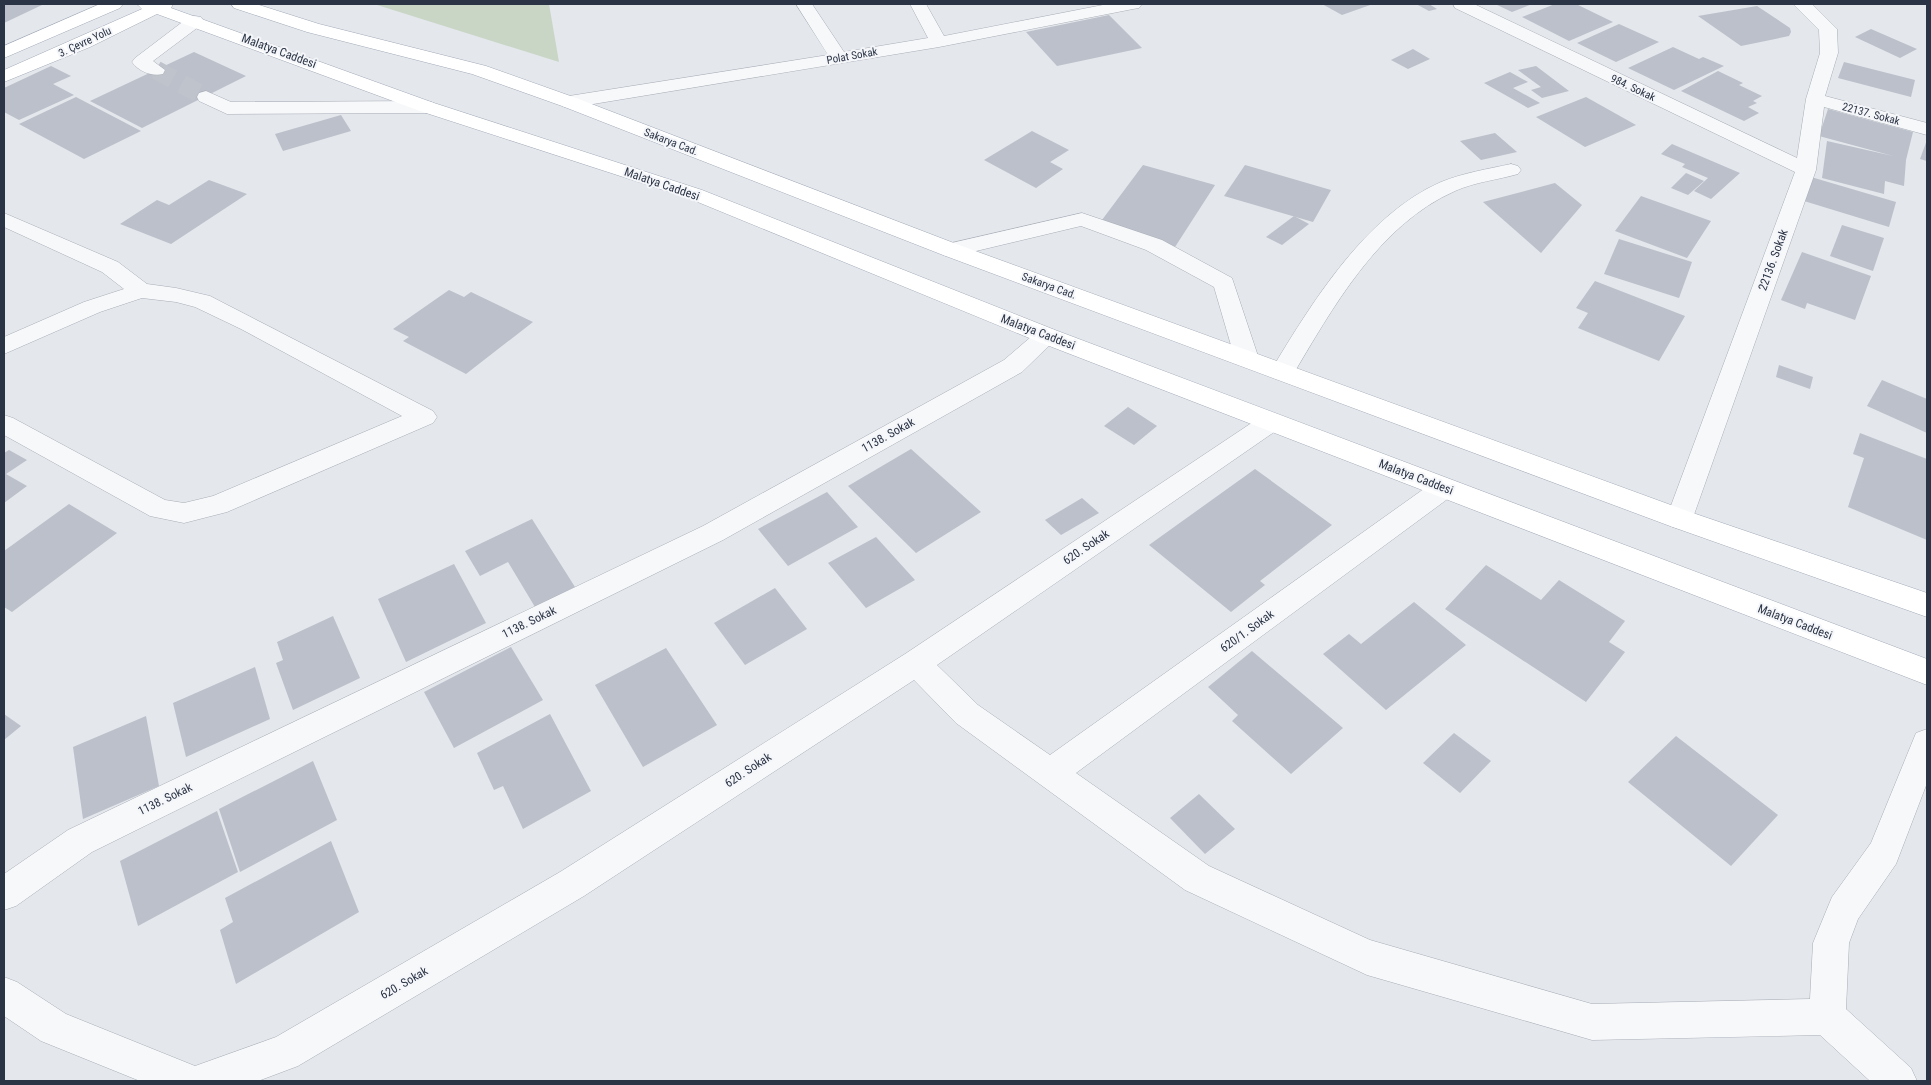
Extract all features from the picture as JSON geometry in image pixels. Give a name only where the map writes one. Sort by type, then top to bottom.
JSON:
[{"type":"main road","name":"3. Çevre Yolu","points":[[4,53],[114,4]]},
{"type":"main road","name":"Sakarya Cad.","points":[[240,4],[313,28],[479,70],[569,102],[770,202],[903,255],[951,250],[1247,359]]},
{"type":"main road","points":[[295,4],[313,28]]},
{"type":"main road","name":"3. Çevre Yolu","points":[[4,78],[84,43],[156,5]]},
{"type":"main road","name":"Malatya Caddesi","points":[[156,5],[427,107],[694,194],[770,202],[903,255],[1047,336],[1927,672]]},
{"type":"main road","points":[[1247,359],[1680,519],[1927,605]]},
{"type":"street","points":[[804,4],[840,58]]},
{"type":"street","points":[[918,4],[939,42]]},
{"type":"street","name":"Polat Sokak","points":[[569,102],[939,42],[1133,4]]},
{"type":"street","name":"984. Sokak","points":[[1461,4],[1806,170]]},
{"type":"street","name":"22136. Sokak","points":[[1680,519],[1806,170],[1816,99],[1829,53],[1828,29],[1802,4]]},
{"type":"street","points":[[156,70],[141,62],[195,21]]},
{"type":"street","points":[[206,97],[227,108],[427,107]]},
{"type":"street","name":"22137. Sokak","points":[[1816,99],[1927,129]]},
{"type":"street","points":[[1282,372],[1312,322],[1348,274],[1375,242],[1410,209],[1443,189],[1511,170]]},
{"type":"street","points":[[4,219],[110,267],[141,291]]},
{"type":"street","points":[[951,250],[1082,219],[1154,245],[1224,283],[1247,359]]},
{"type":"street","points":[[4,346],[92,307],[141,291],[176,294],[202,302],[249,324],[424,417],[218,505],[184,513],[159,509],[4,424]]},
{"type":"street","name":"1138. Sokak","points":[[4,894],[80,840],[713,533],[1013,366],[1047,336]]},
{"type":"street","name":"620. Sokak","points":[[204,1081],[285,1053],[580,879],[916,663],[1272,422]]},
{"type":"street","name":"620/1. Sokak","points":[[1049,774],[1444,488]]},
{"type":"street","points":[[916,663],[967,714],[1197,878],[1367,957],[1592,1022],[1827,1017],[1898,1081]]},
{"type":"street","points":[[1827,1017],[1831,943],[1844,909],[1884,853],[1927,743]]},
{"type":"street","points":[[4,995],[54,1028],[186,1081]]},
{"type":"green space","points":[[374,4],[549,4],[559,62]]},
{"type":"building","points":[[4,4],[40,4],[42,5],[4,23]]},
{"type":"building","points":[[1322,4],[1373,4],[1342,15]]},
{"type":"building","points":[[1416,4],[1429,4],[1437,9],[1429,11]]},
{"type":"building","points":[[1495,4],[1532,4],[1512,12]]},
{"type":"building","points":[[1555,4],[1576,4],[1613,22],[1569,41],[1522,17]]},
{"type":"building","points":[[1757,6],[1790,28],[1789,36],[1741,46],[1698,16]]},
{"type":"building","points":[[1109,15],[1142,48],[1057,66],[1026,32]]},
{"type":"building","points":[[1619,24],[1659,42],[1616,62],[1577,43]]},
{"type":"building","points":[[1871,29],[1917,49],[1900,58],[1855,37]]},
{"type":"building","points":[[1673,47],[1699,59],[1703,57],[1724,66],[1674,90],[1628,68]]},
{"type":"building","points":[[1413,49],[1430,59],[1408,69],[1391,60]]},
{"type":"building","points":[[194,52],[246,76],[142,128],[90,101]]},
{"type":"building","points":[[1844,62],[1915,80],[1911,97],[1838,78]]},
{"type":"building","points":[[51,66],[71,76],[53,84],[74,95],[19,120],[4,112],[4,88]]},
{"type":"building","points":[[1536,66],[1569,91],[1542,98],[1531,90],[1541,87],[1518,70]]},
{"type":"building","points":[[1718,71],[1743,83],[1739,85],[1762,96],[1753,101],[1757,103],[1748,107],[1759,113],[1744,121],[1681,91]]},
{"type":"building","points":[[1510,72],[1528,82],[1513,88],[1540,103],[1528,108],[1484,83]]},
{"type":"building","points":[[76,97],[141,131],[84,159],[19,124]]},
{"type":"building","points":[[1586,97],[1636,125],[1585,147],[1536,117]]},
{"type":"building","points":[[1828,109],[1913,132],[1906,160],[1904,186],[1885,181],[1884,194],[1822,178],[1827,141],[1893,156],[1819,136]]},
{"type":"building","points":[[341,115],[351,131],[283,151],[275,134]]},
{"type":"building","points":[[1032,131],[1069,150],[1050,162],[1063,169],[1036,188],[984,160]]},
{"type":"building","points":[[1495,133],[1517,152],[1481,160],[1460,141]]},
{"type":"building","points":[[1927,140],[1927,161],[1920,159]]},
{"type":"building","points":[[1672,144],[1740,173],[1711,199],[1694,191],[1708,178],[1682,167],[1685,164],[1661,154]]},
{"type":"building","points":[[1143,165],[1215,185],[1175,247],[1099,224]]},
{"type":"building","points":[[1245,165],[1331,190],[1313,222],[1224,196]]},
{"type":"building","points":[[1686,173],[1704,181],[1688,195],[1671,188]]},
{"type":"building","points":[[1811,177],[1896,202],[1889,227],[1804,201]]},
{"type":"building","points":[[209,180],[247,194],[171,244],[120,224],[157,200],[169,205]]},
{"type":"building","points":[[1555,183],[1582,205],[1541,253],[1483,202]]},
{"type":"building","points":[[1641,196],[1711,221],[1687,258],[1615,231]]},
{"type":"building","points":[[1294,216],[1309,224],[1282,245],[1266,237]]},
{"type":"building","points":[[1842,225],[1884,238],[1873,271],[1830,256]]},
{"type":"building","points":[[1619,239],[1692,262],[1679,298],[1604,274]]},
{"type":"building","points":[[1802,252],[1871,276],[1855,320],[1807,303],[1805,309],[1781,300]]},
{"type":"building","points":[[1595,281],[1685,316],[1659,361],[1578,328],[1588,313],[1576,308]]},
{"type":"building","points":[[449,290],[464,297],[471,292],[533,322],[466,374],[403,341],[409,337],[393,329]]},
{"type":"building","points":[[1779,365],[1813,377],[1810,389],[1776,377]]},
{"type":"building","points":[[1882,380],[1927,399],[1927,433],[1867,406]]},
{"type":"building","points":[[1128,407],[1157,426],[1134,445],[1104,426]]},
{"type":"building","points":[[1860,433],[1927,459],[1927,540],[1848,507],[1864,458],[1853,454]]},
{"type":"building","points":[[911,449],[981,512],[916,553],[848,486]]},
{"type":"building","points":[[9,450],[27,460],[6,474],[27,486],[4,503],[4,453]]},
{"type":"building","points":[[1255,469],[1332,525],[1260,581],[1265,585],[1231,612],[1149,545]]},
{"type":"building","points":[[827,492],[858,527],[788,566],[758,529]]},
{"type":"building","points":[[1082,498],[1099,513],[1061,535],[1045,520]]},
{"type":"building","points":[[69,504],[117,533],[12,612],[4,607],[4,551]]},
{"type":"building","points":[[532,519],[575,587],[535,607],[508,562],[480,576],[465,551]]},
{"type":"building","points":[[876,537],[915,580],[866,608],[828,563]]},
{"type":"building","points":[[454,564],[486,623],[406,662],[378,599]]},
{"type":"building","points":[[1486,565],[1541,600],[1559,580],[1625,621],[1609,642],[1625,652],[1586,702],[1445,609]]},
{"type":"building","points":[[775,588],[807,629],[745,665],[714,623]]},
{"type":"building","points":[[1414,602],[1466,645],[1386,710],[1323,654],[1349,634],[1361,644]]},
{"type":"building","points":[[333,616],[360,678],[293,710],[276,663],[283,660],[277,642]]},
{"type":"building","points":[[511,647],[543,700],[454,748],[424,692]]},
{"type":"building","points":[[666,648],[717,725],[643,767],[595,685]]},
{"type":"building","points":[[1252,651],[1343,728],[1291,774],[1232,721],[1238,715],[1208,687]]},
{"type":"building","points":[[255,667],[270,719],[186,757],[173,703]]},
{"type":"building","points":[[4,714],[21,726],[4,740]]},
{"type":"building","points":[[550,714],[591,791],[523,829],[503,786],[494,790],[477,753]]},
{"type":"building","points":[[146,716],[159,786],[83,819],[73,747]]},
{"type":"building","points":[[1454,733],[1491,761],[1460,793],[1423,763]]},
{"type":"building","points":[[1676,736],[1778,815],[1731,866],[1628,782]]},
{"type":"building","points":[[313,761],[337,820],[240,872],[219,809]]},
{"type":"building","points":[[1199,794],[1235,829],[1205,854],[1170,818]]},
{"type":"building","points":[[217,811],[238,872],[138,926],[120,861]]},
{"type":"building","points":[[331,841],[359,912],[236,984],[220,930],[233,922],[225,898]]},
{"type":"tunnel","points":[[156,70],[206,97]]}]
